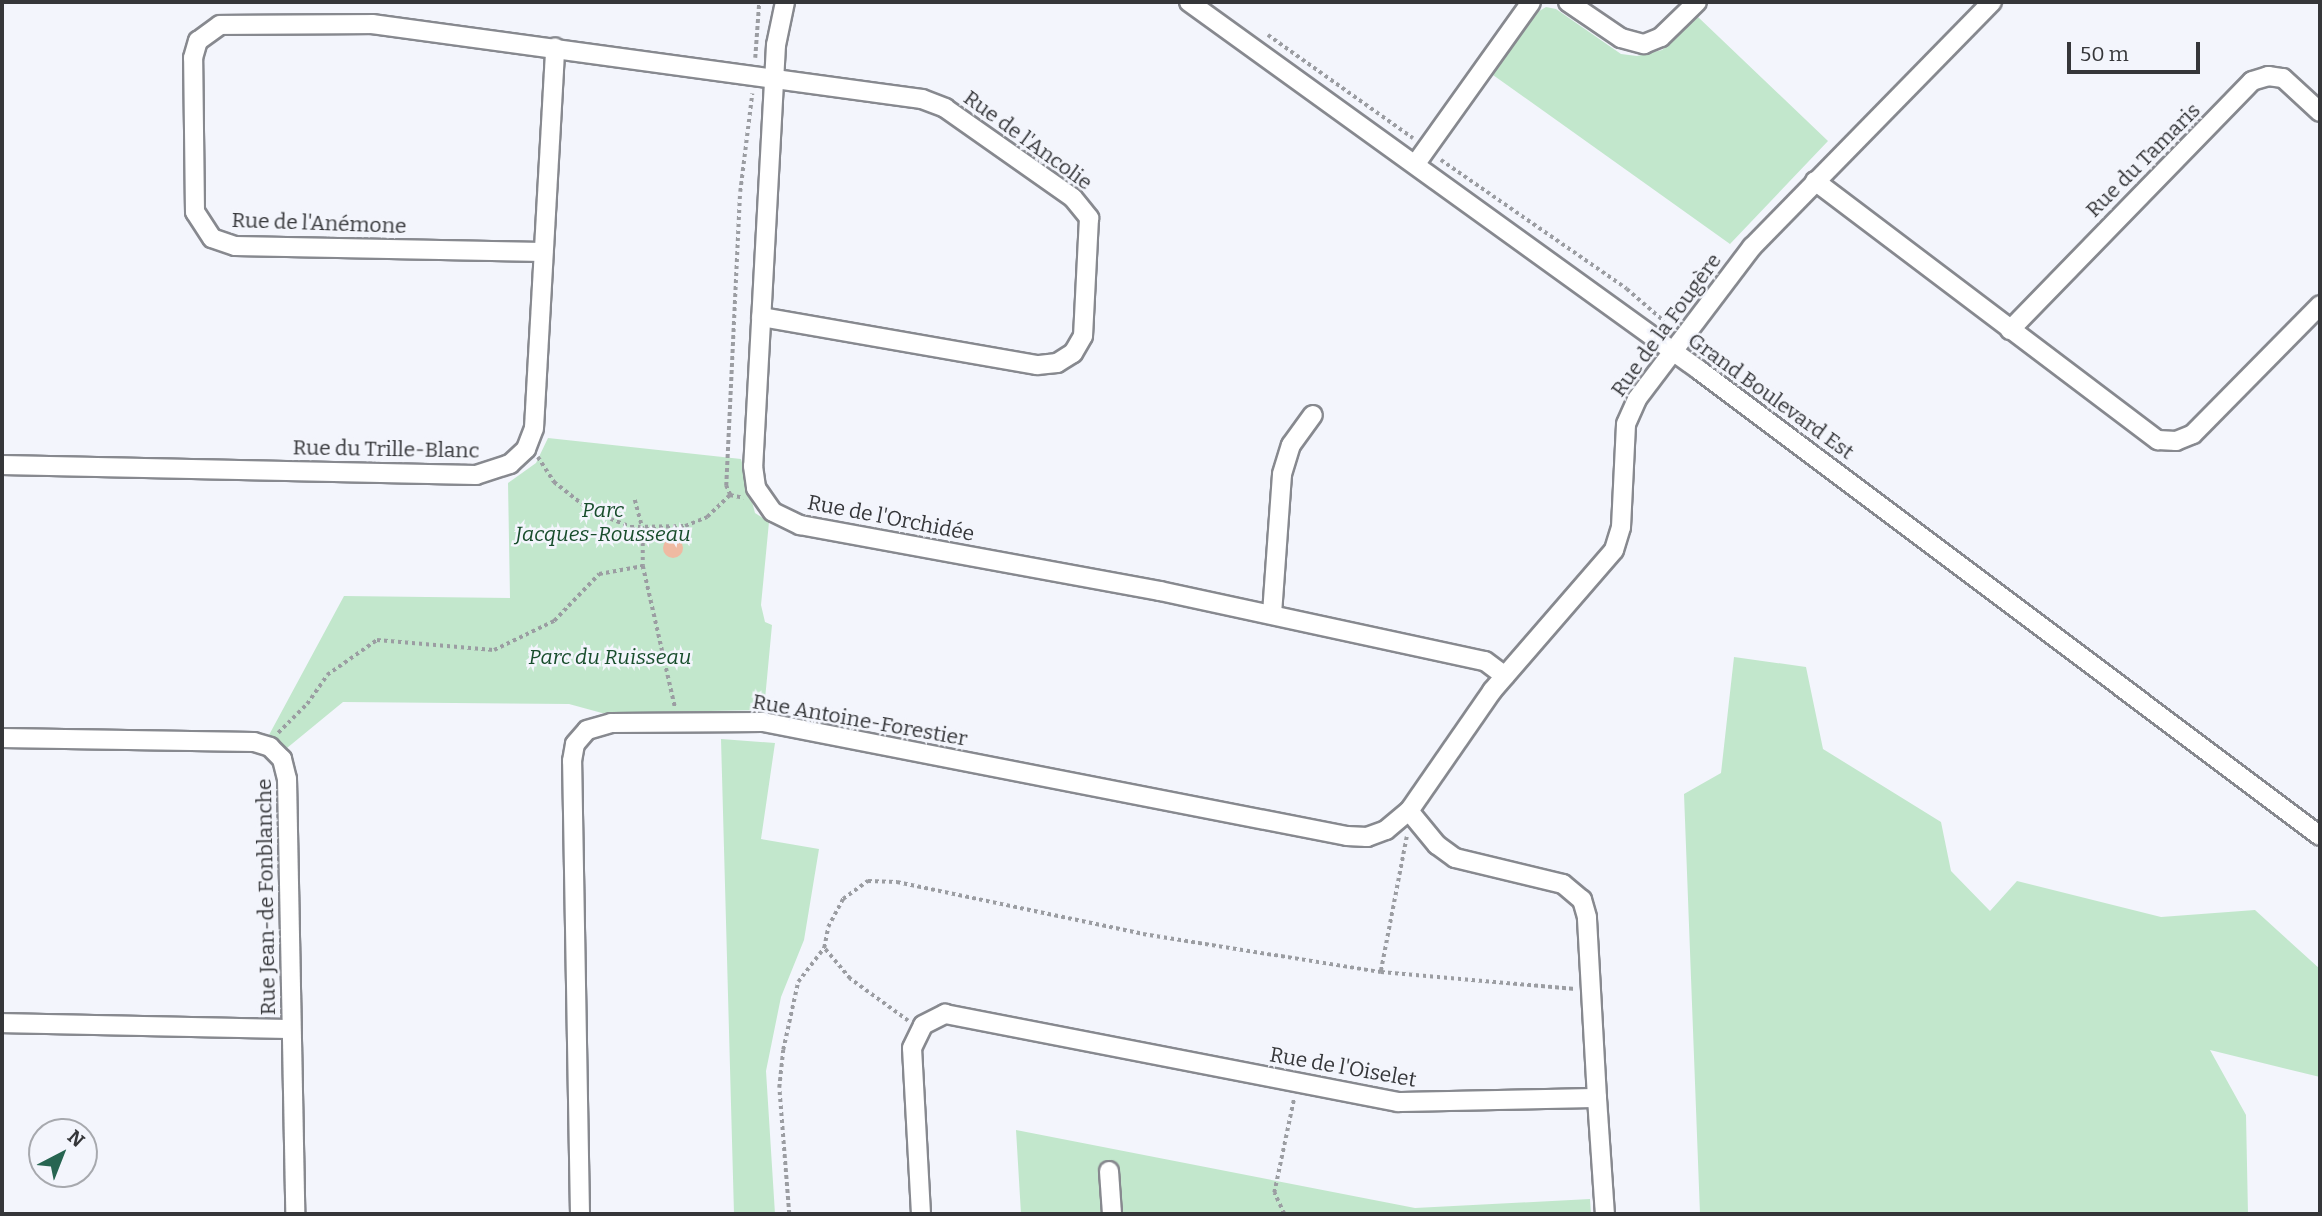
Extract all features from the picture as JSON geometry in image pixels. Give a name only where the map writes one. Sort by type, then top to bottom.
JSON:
[{"type":"street","name":"Rue de l'Orchidée","points":[[785,2],[774,79],[753,473],[759,495],[779,516],[800,525],[1272,614],[1485,661],[1505,676]]},
{"type":"street","name":"Grand Boulevard Est","points":[[1189,2],[1416,162],[1674,352],[2320,836]]},
{"type":"street","points":[[1416,162],[1531,2]]},
{"type":"street","points":[[1569,2],[1621,38],[1644,44],[1661,37],[1696,2]]},
{"type":"street","name":"Rue de la Fougère","points":[[1356,838],[1380,833],[1409,811],[1505,676],[1614,550],[1622,527],[1628,418],[1741,261],[1815,181],[1992,2]]},
{"type":"street","name":"Rue de l'Anémone","points":[[543,252],[235,246],[217,242],[203,229],[195,212],[193,58],[205,32],[235,24],[372,24],[774,79]]},
{"type":"street","name":"Rue du Trille-Blanc","points":[[2,465],[474,475],[498,471],[521,454],[534,428],[555,48]]},
{"type":"street","name":"Rue du Tamaris","points":[[2010,330],[2252,81],[2267,76],[2283,78],[2320,112]]},
{"type":"street","name":"Rue de l'Ancolie","points":[[761,317],[1038,365],[1057,363],[1073,353],[1083,336],[1092,236],[1089,218],[1080,204],[940,105],[774,79]]},
{"type":"street","points":[[1815,181],[2147,434],[2170,442],[2198,430],[2320,305]]},
{"type":"street","points":[[1272,614],[1282,474],[1291,445],[1313,415]]},
{"type":"street","name":"Rue Antoine-Forestier","points":[[580,1214],[572,755],[582,734],[597,725],[763,722],[1356,838]]},
{"type":"street","points":[[2,738],[254,742],[270,747]]},
{"type":"street","name":"Rue Jean-de Fonblanche","points":[[270,747],[286,769],[295,1214]]},
{"type":"street","points":[[1409,811],[1437,845],[1455,858],[1563,884],[1578,895],[1587,917],[1605,1214]]},
{"type":"street","name":"Rue de l'Oiselet","points":[[918,1030],[933,1018],[958,1015],[1298,1083],[1423,1104],[1597,1098]]},
{"type":"street","name":"Rue Jean-de Fonblanche","points":[[2,1023],[292,1029]]},
{"type":"street","points":[[918,1030],[912,1054],[921,1214]]},
{"type":"street","points":[[1109,1171],[1112,1214]]},
{"type":"path","points":[[755,57],[759,2]]},
{"type":"path","points":[[1267,34],[1413,138]]},
{"type":"path","points":[[730,495],[726,486],[740,192],[753,93]]},
{"type":"path","name":"Grand Boulevard Est","points":[[1440,159],[1626,289],[1664,321]]},
{"type":"path","points":[[536,456],[554,482],[591,511],[643,530],[692,524],[730,495],[748,497]]},
{"type":"path","points":[[635,500],[643,530],[643,566],[678,723]]},
{"type":"path","points":[[270,747],[327,676],[377,640],[494,650],[554,621],[599,574],[643,566]]},
{"type":"path","points":[[1381,972],[1409,811]]},
{"type":"path","points":[[789,1214],[779,1088],[783,1050],[798,982],[824,948],[828,927],[843,900],[860,884],[880,881],[1143,934],[1381,972],[1591,991]]},
{"type":"path","points":[[824,948],[850,979],[918,1030]]},
{"type":"path","points":[[1284,1214],[1274,1193],[1298,1083]]},
{"type":"green space","points":[[1546,7],[1556,9],[1621,54],[1637,56],[1662,50],[1698,17],[1828,141],[1730,244],[1493,75],[1536,13]]},
{"type":"green space","points":[[548,438],[741,459],[755,513],[769,522],[761,605],[765,622],[772,625],[764,710],[602,713],[569,704],[343,702],[287,748],[269,735],[344,596],[510,598],[508,483],[536,463]]},
{"type":"green space","points":[[1734,657],[1806,667],[1823,749],[1941,822],[1951,871],[1990,911],[2017,881],[2161,917],[2255,910],[2320,969],[2320,1077],[2210,1050],[2246,1115],[2248,1214],[1700,1214],[1684,794],[1721,773]]},
{"type":"green space","points":[[721,739],[775,743],[761,839],[819,849],[804,940],[781,997],[766,1071],[775,1214],[734,1214]]},
{"type":"green space","points":[[1016,1130],[1415,1208],[1590,1199],[1591,1214],[1021,1214]]},
{"type":"building","points":[[673,538],[680,541],[683,548],[680,555],[673,558],[666,555],[663,548],[666,541]]},
{"type":"park label","name":"Parc Jacques-Rousseau","points":[[603,522]]},
{"type":"park label","name":"Parc du Ruisseau","points":[[610,657]]}]
